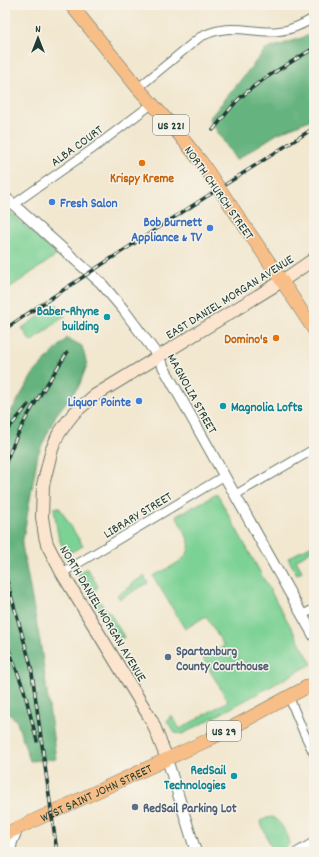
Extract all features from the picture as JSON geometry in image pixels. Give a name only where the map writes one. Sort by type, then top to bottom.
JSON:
[{"type":"main road","name":"NORTH CHURCH STREET","points":[[71,5],[138,88],[202,163],[282,280],[314,330]]},
{"type":"main road","name":"EAST DANIEL MORGAN AVENUE","points":[[158,357],[314,259]]},
{"type":"main road","name":"NORTH DANIEL MORGAN AVENUE","points":[[158,357],[89,400],[74,413],[58,435],[48,464],[43,485],[42,511],[47,544],[62,573],[152,721],[167,759]]},
{"type":"main road","name":"WEST SAINT JOHN STREET","points":[[5,834],[244,722],[314,683]]},
{"type":"street","points":[[138,88],[200,37],[210,32],[232,29],[264,32],[280,31],[297,27],[314,18]]},
{"type":"street","name":"ALBA COURT","points":[[14,204],[152,104]]},
{"type":"street","name":"MAGNOLIA STREET","points":[[5,196],[101,283],[123,309],[158,357],[314,636]]},
{"type":"street","points":[[235,495],[314,448]]},
{"type":"street","name":"LIBRARY STREET","points":[[62,573],[224,476]]},
{"type":"street","points":[[302,615],[314,609]]},
{"type":"street","points":[[289,697],[314,754]]},
{"type":"street","name":"NORTH DANIEL MORGAN AVENUE","points":[[167,759],[196,852]]},
{"type":"street","points":[[11,852],[13,842],[20,828]]},
{"type":"street","points":[[297,852],[314,842]]},
{"type":"green space","points":[[314,31],[314,118],[277,134],[236,160],[209,119],[265,50],[304,37]]},
{"type":"green space","points":[[5,207],[57,255],[5,291]]},
{"type":"green space","points":[[57,304],[65,316],[31,342],[22,328]]},
{"type":"green space","points":[[67,338],[82,346],[87,365],[79,386],[56,415],[38,454],[22,545],[41,647],[56,759],[30,761],[16,720],[5,710],[5,422],[33,374]]},
{"type":"green space","points":[[217,494],[312,664],[183,734],[175,733],[167,721],[171,715],[180,729],[228,701],[203,659],[224,646],[206,616],[185,629],[153,576],[171,567],[187,554],[189,542],[176,516]]},
{"type":"green space","points":[[59,507],[83,546],[69,553],[62,546],[58,533],[54,508]]},
{"type":"green space","points":[[314,544],[314,549],[296,560],[302,571],[298,574],[296,573],[288,558]]},
{"type":"green space","points":[[87,568],[98,586],[94,592],[103,606],[110,613],[124,637],[117,641],[78,575]]},
{"type":"green space","points":[[144,576],[148,583],[120,599],[117,595],[132,586],[131,584]]},
{"type":"green space","points":[[272,817],[281,825],[289,843],[282,850],[276,852],[273,852],[260,821]]},
{"type":"railway","points":[[213,130],[232,106],[248,91],[314,48]]},
{"type":"railway","points":[[5,329],[159,227],[314,128]]},
{"type":"railway","points":[[5,465],[17,435],[41,393],[67,353]]},
{"type":"railway","points":[[5,433],[28,405]]},
{"type":"railway","points":[[5,574],[31,666],[57,852]]},
{"type":"railway","points":[[5,639],[24,690],[37,741]]},
{"type":"place","name":"Krispy Kreme","points":[[142,163]]},
{"type":"place","name":"Fresh Salon","points":[[52,202]]},
{"type":"place","name":"Bob Burnett Appliance & TV","points":[[210,228]]},
{"type":"place","name":"Baber-Rhyne building","points":[[107,317]]},
{"type":"place","name":"Domino's","points":[[276,338]]},
{"type":"place","name":"Liquor Pointe","points":[[139,401]]},
{"type":"place","name":"Magnolia Lofts","points":[[223,406]]},
{"type":"place","name":"Spartanburg County Courthouse","points":[[168,657]]},
{"type":"place","name":"RedSail Technologies","points":[[234,776]]},
{"type":"place","name":"RedSail Parking Lot","points":[[135,807]]}]
